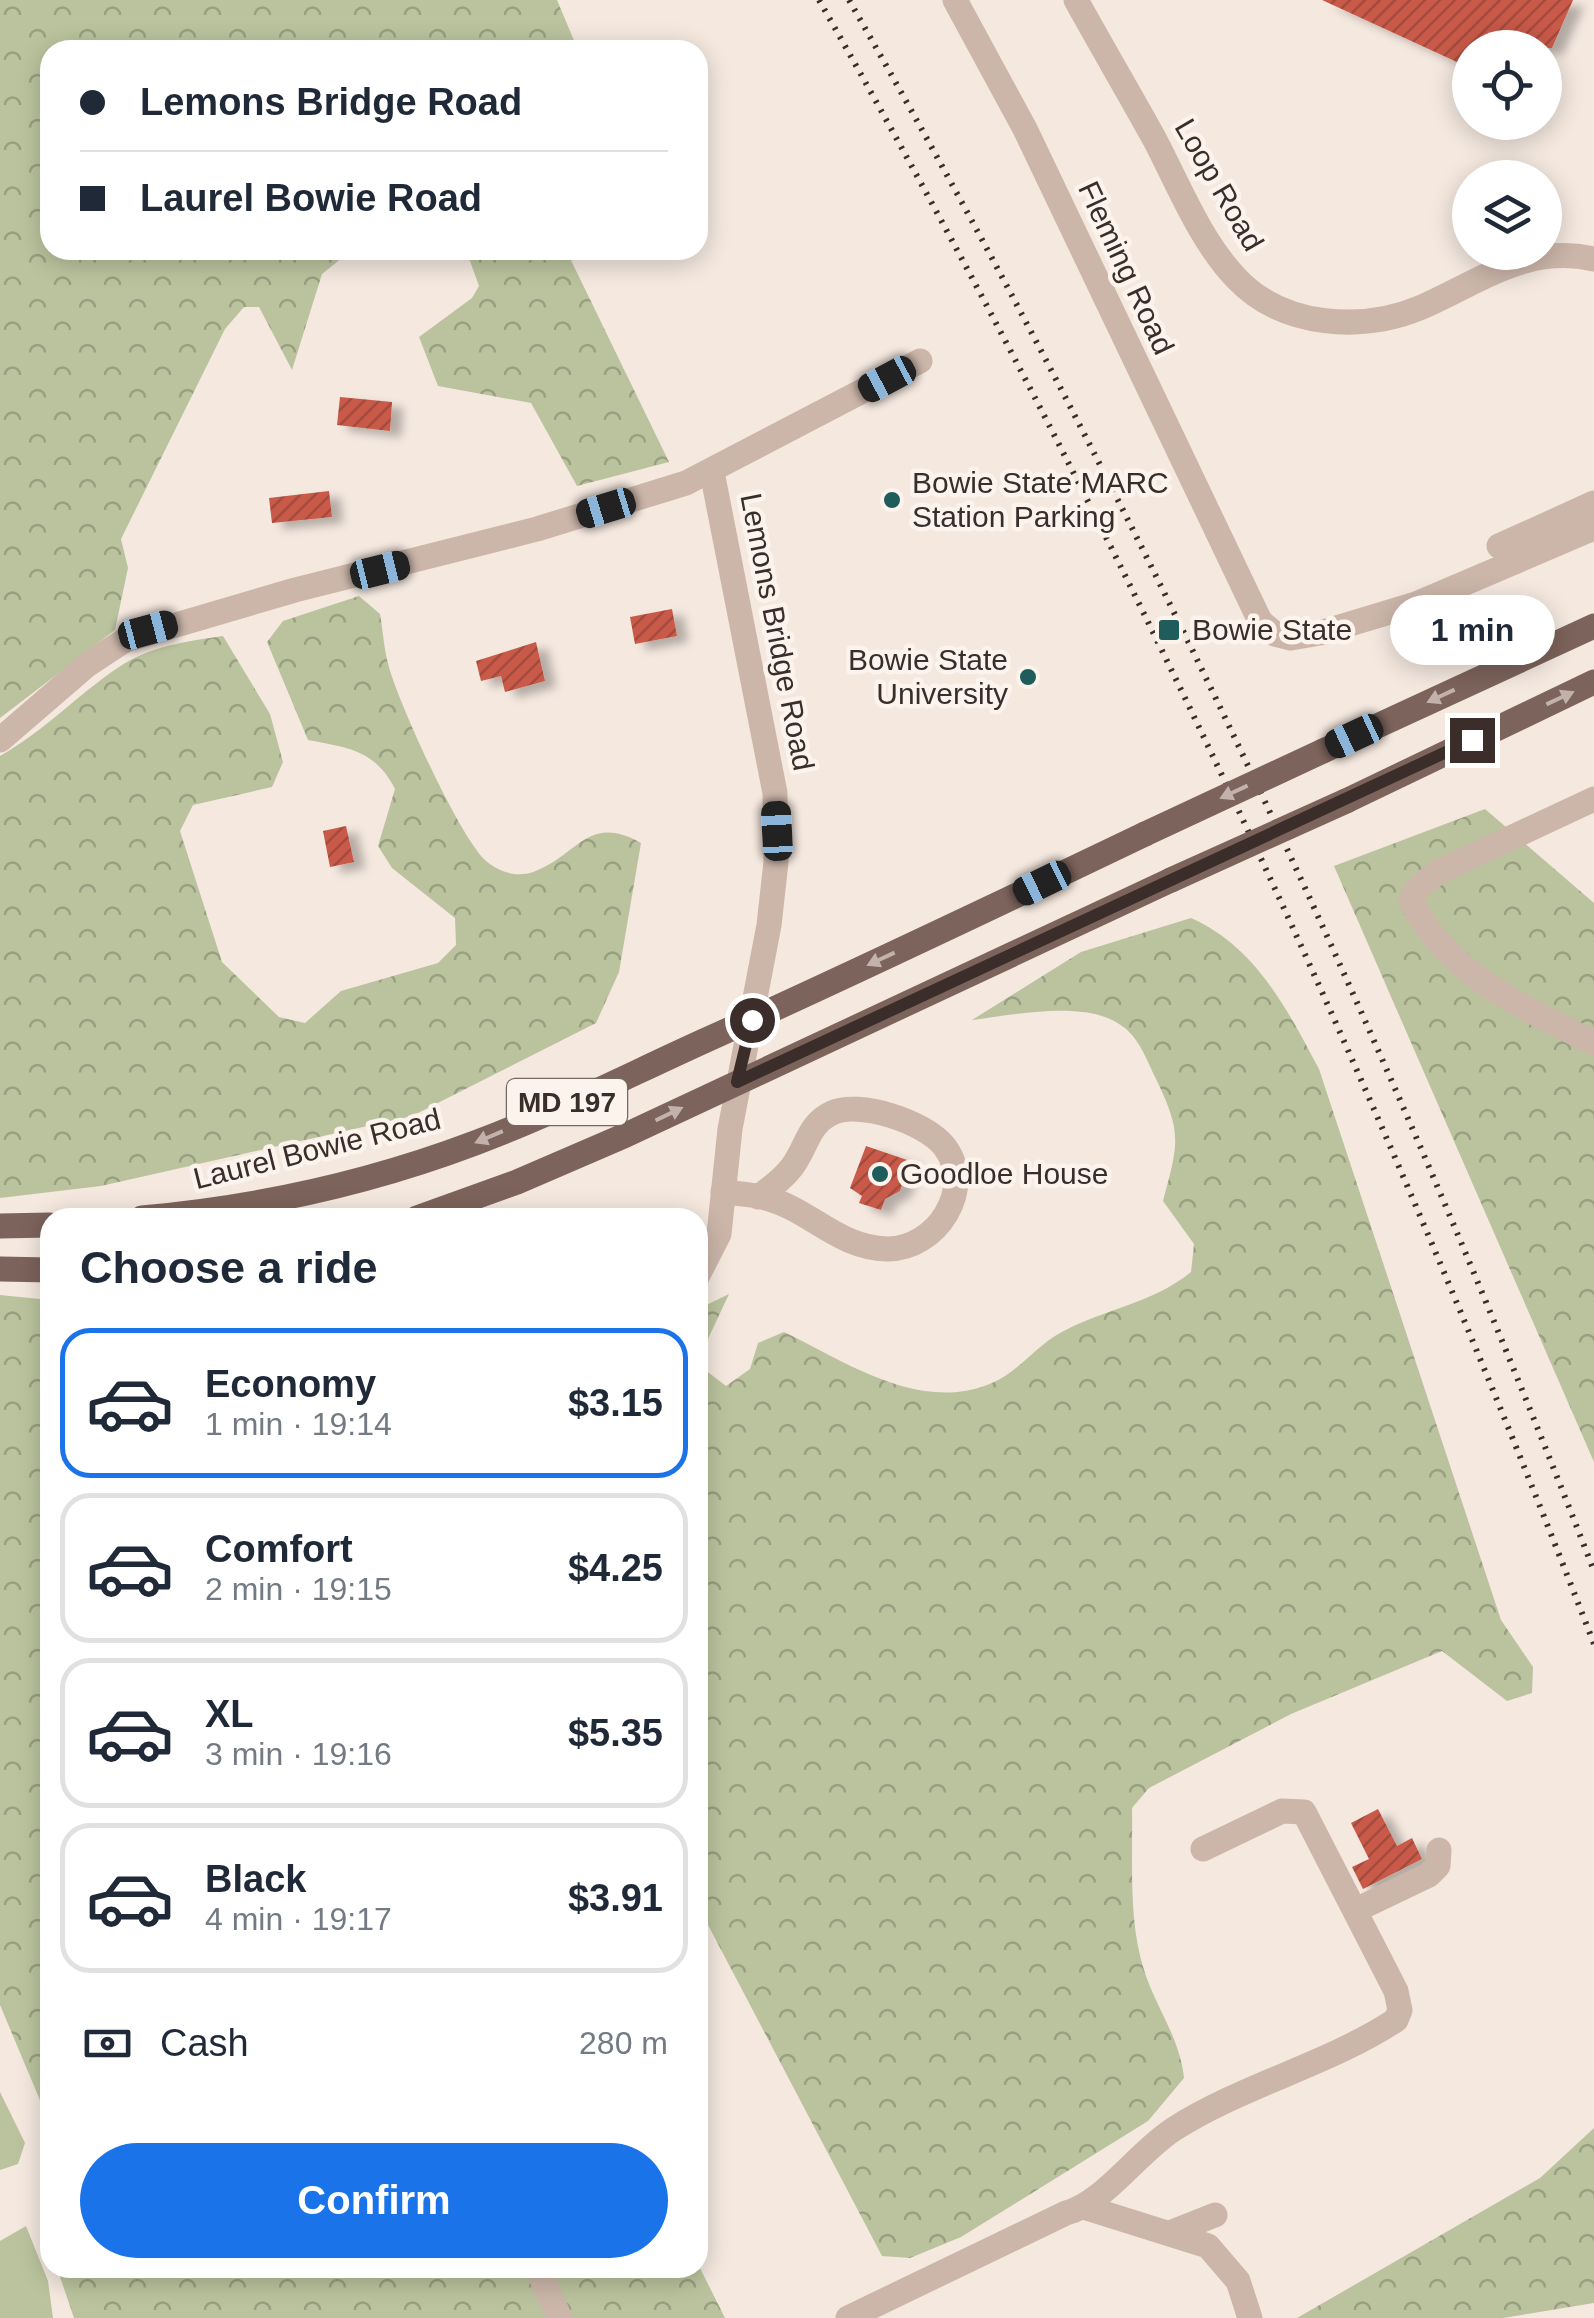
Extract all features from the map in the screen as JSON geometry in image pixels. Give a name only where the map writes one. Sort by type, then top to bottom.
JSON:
[{"type":"main road","name":"Laurel Bowie Road","points":[[228,1208],[422,1160],[476,1142],[752,1020],[1594,626]]},
{"type":"main road","name":"MD 197","points":[[445,1208],[517,1182],[737,1082],[1594,682]]},
{"type":"main road","points":[[0,1226],[40,1226]]},
{"type":"main road","points":[[0,1269],[40,1270]]},
{"type":"street","name":"Fleming Road","points":[[954,0],[1024,129],[1260,621],[1275,634],[1306,637],[1416,604],[1594,528]]},
{"type":"street","name":"Loop Road","points":[[1076,0],[1201,228],[1237,280],[1256,295],[1306,317],[1331,322],[1372,322],[1405,314],[1510,263],[1554,254],[1594,260]]},
{"type":"street","points":[[0,740],[86,665],[148,630],[538,529],[712,472],[920,361]]},
{"type":"street","name":"Lemons Bridge Road","points":[[708,1254],[718,1234],[737,1082],[752,1020],[776,862],[775,793],[712,472]]},
{"type":"street","points":[[1499,546],[1594,503]]},
{"type":"street","points":[[1594,799],[1438,872],[1417,889],[1411,900],[1434,938],[1463,965],[1509,1000],[1594,1043]]},
{"type":"street","points":[[723,1192],[771,1199],[849,1242],[891,1250],[934,1230],[951,1207],[957,1178],[944,1145],[904,1121],[861,1107],[836,1111],[815,1123],[793,1165],[758,1197]]},
{"type":"street","points":[[1086,2208],[1131,2162],[1174,2129],[1396,2020],[1400,2010],[1396,1991],[1356,1910],[1313,1824],[1301,1810],[1282,1811],[1204,1849]]},
{"type":"street","points":[[1356,1910],[1430,1874],[1438,1866],[1439,1850]]},
{"type":"street","points":[[848,2318],[1066,2213],[1086,2208],[1172,2232],[1218,2254],[1238,2281],[1250,2318]]},
{"type":"street","points":[[1172,2232],[1215,2215]]},
{"type":"street","points":[[542,2278],[560,2318]]},
{"type":"green space","points":[[0,0],[557,0],[574,40],[40,40],[40,260],[340,260],[322,274],[292,370],[259,307],[244,307],[225,329],[121,539],[128,568],[115,630],[0,718]]},
{"type":"green space","points":[[571,260],[669,462],[577,486],[531,403],[438,386],[419,337],[472,298],[479,286],[470,261]]},
{"type":"green space","points":[[359,596],[380,614],[387,661],[404,709],[445,797],[484,859],[507,872],[527,874],[595,835],[623,835],[641,843],[619,972],[596,1023],[412,1116],[101,1186],[0,1198],[0,756],[131,660],[170,646],[223,636],[270,714],[283,762],[272,787],[193,805],[180,831],[222,962],[279,1017],[305,1023],[341,991],[438,963],[456,945],[455,918],[392,868],[378,846],[395,789],[387,776],[359,753],[308,740],[267,642],[283,621]]},
{"type":"green space","points":[[1485,809],[1594,903],[1594,1462],[1334,866]]},
{"type":"green space","points":[[1191,918],[1214,930],[1252,963],[1295,1024],[1319,1069],[1501,1620],[1533,1667],[1532,1693],[1507,1701],[1442,1651],[1291,1714],[1149,1788],[1132,1808],[1136,1931],[1144,1970],[1173,2036],[1184,2078],[1148,2121],[961,2237],[910,2258],[882,2256],[708,1925],[708,1372],[726,1386],[750,1369],[758,1343],[784,1332],[885,1380],[938,1392],[965,1391],[1001,1379],[1060,1333],[1160,1292],[1191,1272],[1194,1244],[1163,1201],[1175,1150],[1174,1125],[1164,1096],[1133,1036],[1107,1018],[1070,1011],[972,1020],[1081,952]]},
{"type":"green space","points":[[729,1294],[708,1339],[708,1304]]},
{"type":"green space","points":[[0,1295],[40,1299],[40,2100],[0,2005]]},
{"type":"green space","points":[[0,2092],[25,2143],[18,2164],[0,2170]]},
{"type":"green space","points":[[1594,2128],[1594,2303],[1503,2318],[1297,2318],[1540,2178]]},
{"type":"green space","points":[[26,2226],[40,2261],[40,2278],[48,2281],[53,2318],[0,2318],[0,2241]]},
{"type":"green space","points":[[60,2278],[705,2278],[725,2318],[74,2318]]},
{"type":"building","points":[[1322,0],[1573,0],[1560,30],[1452,30],[1452,60]]},
{"type":"building","points":[[340,397],[392,402],[390,431],[337,425]]},
{"type":"building","points":[[329,491],[332,517],[272,523],[269,498]]},
{"type":"building","points":[[672,609],[677,636],[635,644],[630,617]]},
{"type":"building","points":[[536,642],[545,681],[505,692],[501,676],[481,681],[476,661]]},
{"type":"building","points":[[346,826],[354,862],[330,867],[323,831]]},
{"type":"building","name":"Goodloe House","points":[[866,1146],[910,1161],[900,1191],[885,1199],[881,1210],[859,1203],[862,1196],[850,1188]]},
{"type":"building","points":[[1378,1809],[1397,1846],[1412,1838],[1422,1859],[1363,1889],[1352,1867],[1369,1859],[1351,1823]]},
{"type":"railway","points":[[819,0],[1037,401],[1237,808],[1423,1222],[1594,1644]]},
{"type":"railway","points":[[849,0],[1057,382],[1251,772],[1430,1168],[1594,1571]]},
{"type":"place","name":"Bowie State MARC Station Parking","points":[[892,500]]},
{"type":"place","name":"Bowie State","points":[[1169,630]]},
{"type":"place","name":"Bowie State University","points":[[1028,677]]},
{"type":"place","name":"Goodloe House","points":[[880,1174]]},
{"type":"route","points":[[752,1020],[737,1082],[1472,740]]}]
